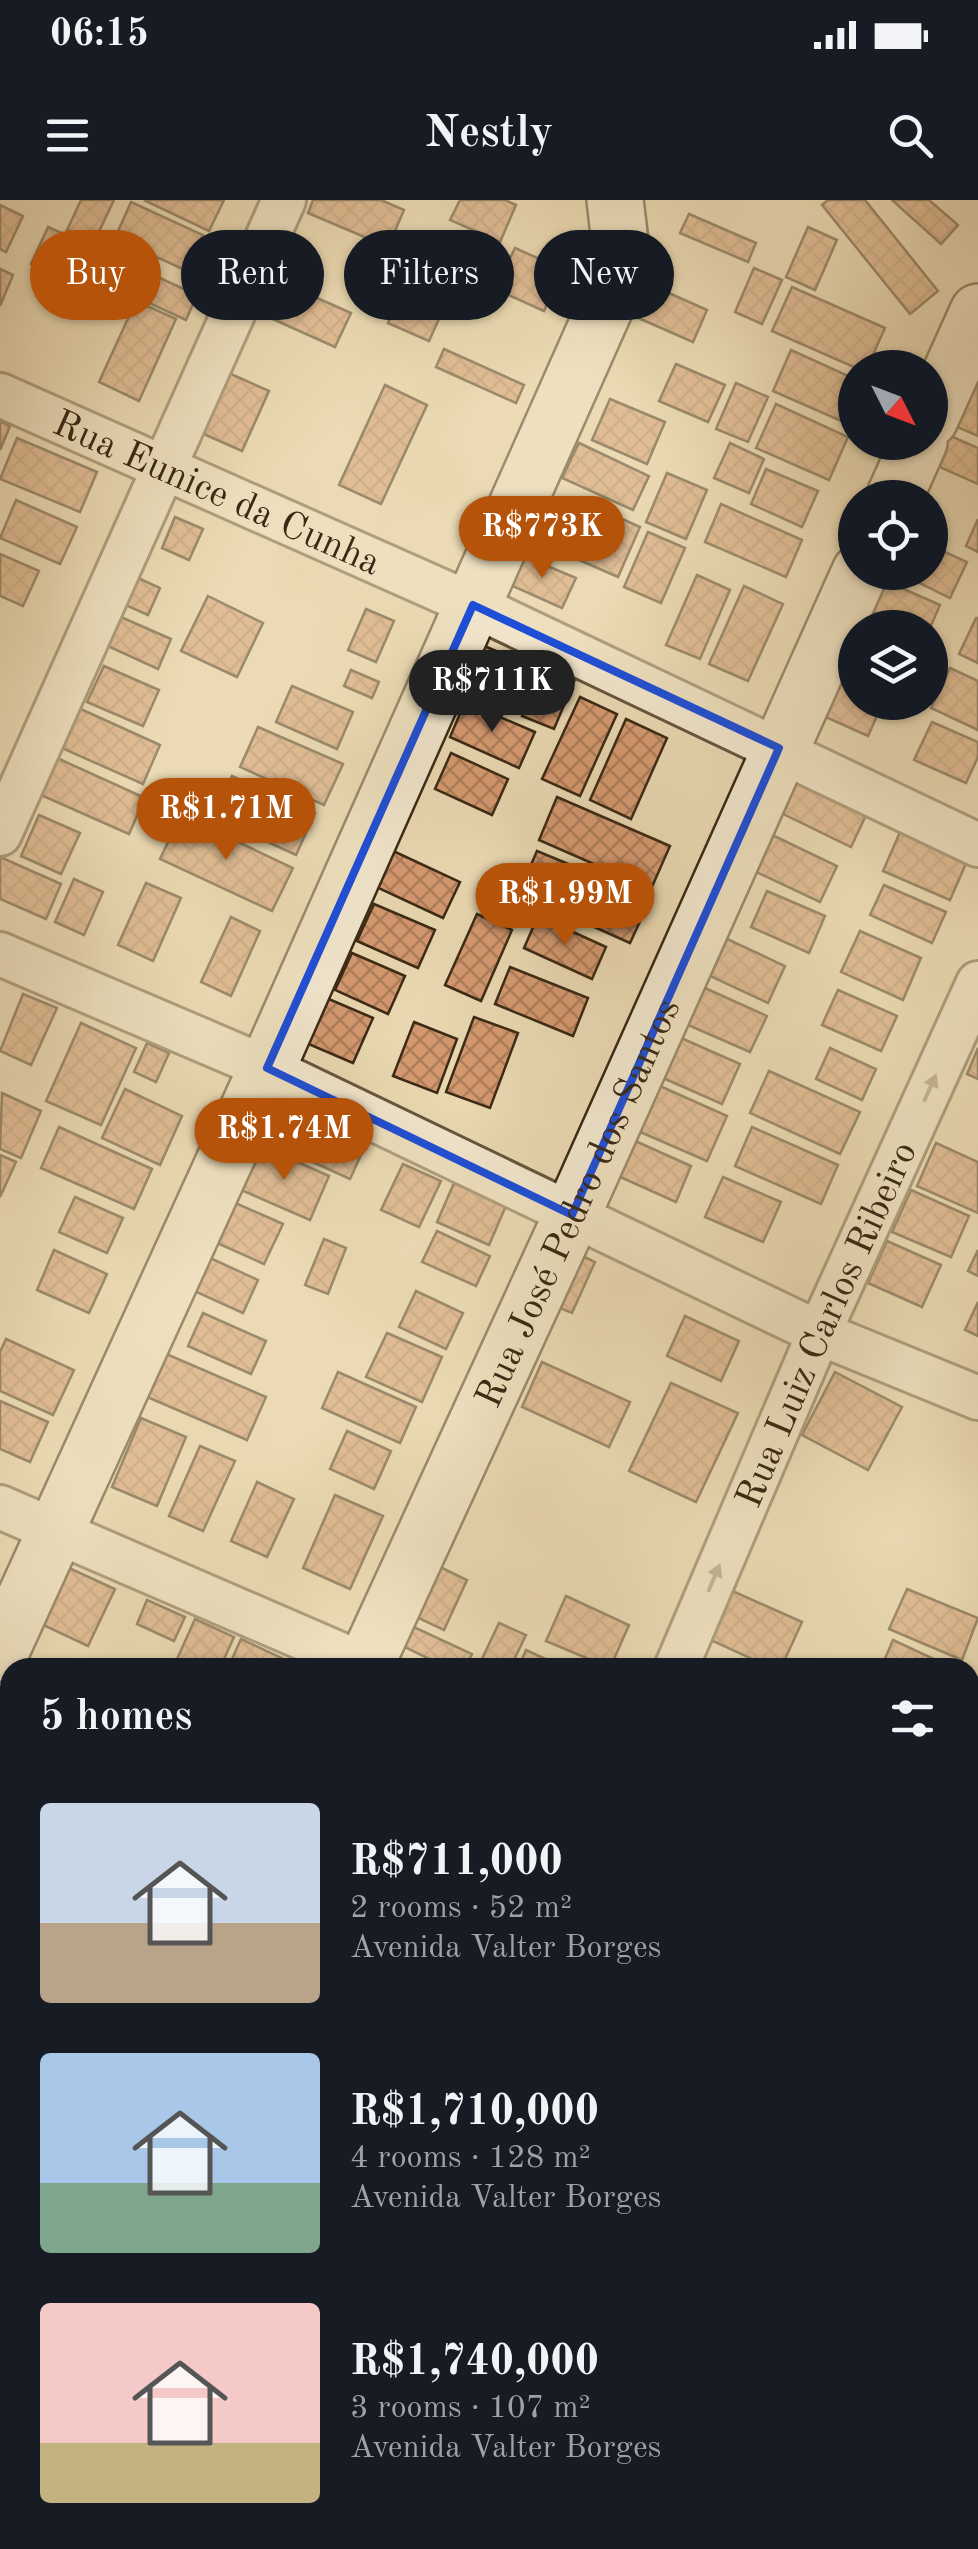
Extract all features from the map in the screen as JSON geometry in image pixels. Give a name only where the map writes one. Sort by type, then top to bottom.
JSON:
[{"type":"street","points":[[0,834],[284,200]]},
{"type":"street","points":[[0,1653],[267,1068],[623,268],[615,200]]},
{"type":"street","points":[[948,379],[978,312]]},
{"type":"street","name":"Rua Eunice da Cunha","points":[[0,395],[473,605],[978,845]]},
{"type":"street","name":"Rua José Pedro dos Santos","points":[[369,1658],[852,590]]},
{"type":"street","points":[[0,954],[267,1068],[820,1333],[978,1398]]},
{"type":"street","name":"Rua Luiz Carlos Ribeiro","points":[[680,1658],[820,1333],[978,983]]},
{"type":"street","points":[[0,1506],[347,1658]]},
{"type":"highlighted area","points":[[473,605],[779,748],[572,1215],[267,1068]]},
{"type":"building","points":[[81,200],[114,200],[100,230],[67,230]]},
{"type":"building","points":[[144,200],[224,200],[207,230]]},
{"type":"building","points":[[313,200],[381,200],[404,210],[395,230],[348,230],[308,213]]},
{"type":"building","points":[[460,200],[505,200],[516,205],[505,230],[473,230],[450,220]]},
{"type":"building","points":[[828,200],[865,200],[938,291],[910,314],[822,205]]},
{"type":"building","points":[[892,200],[929,200],[958,225],[941,244]]},
{"type":"building","points":[[131,202],[192,230],[181,230],[181,268],[161,259],[161,230],[119,230]]},
{"type":"building","points":[[0,205],[23,216],[6,252],[0,249]]},
{"type":"building","points":[[689,214],[756,243],[748,262],[680,233]]},
{"type":"building","points":[[808,227],[837,240],[815,290],[786,277]]},
{"type":"building","points":[[514,250],[534,256],[534,307],[514,298]]},
{"type":"building","points":[[754,268],[782,280],[762,324],[735,312]]},
{"type":"building","points":[[0,269],[13,275],[0,306]]},
{"type":"building","points":[[161,278],[181,288],[181,318],[161,308]]},
{"type":"building","points":[[792,287],[885,328],[875,350],[838,350],[838,360],[772,331]]},
{"type":"building","points":[[674,295],[707,310],[693,342],[643,320],[674,320]]},
{"type":"building","points":[[324,301],[344,310],[344,320],[348,320],[335,347],[275,320],[324,320]]},
{"type":"building","points":[[161,312],[176,319],[139,401],[99,382],[127,320],[161,320]]},
{"type":"building","points":[[389,320],[439,320],[429,341],[388,323]]},
{"type":"building","points":[[444,349],[524,385],[516,403],[436,367]]},
{"type":"building","points":[[791,350],[838,371],[838,420],[773,391]]},
{"type":"building","points":[[676,364],[725,385],[708,422],[659,401]]},
{"type":"building","points":[[224,371],[269,391],[242,451],[197,431]]},
{"type":"building","points":[[978,374],[978,436],[948,423],[948,409]]},
{"type":"building","points":[[736,383],[768,397],[748,442],[716,429]]},
{"type":"building","points":[[385,385],[427,405],[381,504],[339,485]]},
{"type":"building","points":[[610,399],[665,422],[647,464],[592,440]]},
{"type":"building","points":[[776,404],[838,432],[838,460],[829,480],[756,448]]},
{"type":"building","points":[[0,421],[10,426],[0,450]]},
{"type":"building","points":[[948,435],[978,448],[978,484],[933,464],[935,460],[948,460]]},
{"type":"building","points":[[17,438],[97,472],[80,512],[0,479]]},
{"type":"building","points":[[579,443],[649,476],[633,510],[562,478]]},
{"type":"building","points":[[730,443],[764,459],[749,493],[714,478]]},
{"type":"building","points":[[766,469],[818,491],[802,527],[751,504]]},
{"type":"building","points":[[667,473],[707,490],[686,539],[646,522]]},
{"type":"building","points":[[16,500],[77,527],[60,564],[0,538]]},
{"type":"building","points":[[721,504],[802,540],[786,577],[705,542]]},
{"type":"building","points":[[591,505],[640,527],[618,577],[568,555]]},
{"type":"building","points":[[175,517],[203,529],[189,560],[162,548]]},
{"type":"building","points":[[532,517],[563,529],[555,547],[524,534]]},
{"type":"building","points":[[978,519],[978,552],[966,546]]},
{"type":"building","points":[[648,532],[685,548],[661,603],[624,587]]},
{"type":"building","points":[[948,553],[967,562],[950,598],[934,590],[948,590]]},
{"type":"building","points":[[0,554],[39,571],[23,606],[0,596]]},
{"type":"building","points":[[521,555],[576,578],[562,608],[508,584]]},
{"type":"building","points":[[697,575],[730,590],[700,659],[666,645]]},
{"type":"building","points":[[136,577],[160,588],[148,615],[123,604]]},
{"type":"building","points":[[744,586],[783,604],[748,681],[709,664]]},
{"type":"building","points":[[876,590],[906,590],[940,605],[938,610],[867,610]]},
{"type":"building","points":[[208,596],[263,623],[237,677],[181,651]]},
{"type":"building","points":[[366,609],[394,621],[376,662],[348,650]]},
{"type":"building","points":[[114,614],[171,639],[158,669],[101,643]]},
{"type":"building","points":[[978,618],[978,663],[959,654]]},
{"type":"building","points":[[477,643],[533,666],[514,710],[459,688]]},
{"type":"building","points":[[545,665],[575,679],[554,729],[522,716]]},
{"type":"building","points":[[104,666],[159,690],[143,726],[87,702]]},
{"type":"building","points":[[950,668],[978,681],[978,730],[948,716]]},
{"type":"building","points":[[351,670],[379,682],[372,698],[344,686]]},
{"type":"building","points":[[832,678],[838,681],[838,720],[875,720],[868,736],[817,713]]},
{"type":"building","points":[[292,686],[353,712],[337,749],[276,722]]},
{"type":"building","points":[[580,697],[617,714],[580,796],[542,779]]},
{"type":"building","points":[[465,702],[535,732],[519,768],[450,737]]},
{"type":"building","points":[[74,706],[160,745],[143,784],[55,745]]},
{"type":"building","points":[[626,719],[667,738],[631,819],[590,800]]},
{"type":"building","points":[[932,722],[978,742],[978,757],[966,783],[914,760]]},
{"type":"building","points":[[258,727],[343,764],[324,805],[240,767]]},
{"type":"building","points":[[451,753],[508,779],[492,815],[435,789]]},
{"type":"building","points":[[57,758],[145,798],[129,834],[41,795]]},
{"type":"building","points":[[232,776],[315,813],[296,855],[214,817]]},
{"type":"building","points":[[794,778],[867,813],[851,847],[777,811]]},
{"type":"building","points":[[557,797],[670,846],[651,889],[539,840]]},
{"type":"building","points":[[39,815],[80,833],[61,874],[21,856]]},
{"type":"building","points":[[181,815],[293,868],[272,911],[160,859]]},
{"type":"building","points":[[901,830],[968,859],[950,900],[883,871]]},
{"type":"building","points":[[768,833],[837,866],[820,902],[750,869]]},
{"type":"building","points":[[391,850],[460,882],[443,918],[374,886]]},
{"type":"building","points":[[537,851],[578,868],[559,913],[518,895]]},
{"type":"building","points":[[0,857],[61,884],[46,919],[0,899]]},
{"type":"building","points":[[590,876],[649,902],[630,943],[572,917]]},
{"type":"building","points":[[74,879],[103,892],[84,935],[55,922]]},
{"type":"building","points":[[146,883],[181,898],[153,961],[118,945]]},
{"type":"building","points":[[884,885],[946,912],[932,943],[870,915]]},
{"type":"building","points":[[767,891],[825,916],[809,953],[751,927]]},
{"type":"building","points":[[374,904],[435,930],[418,968],[357,941]]},
{"type":"building","points":[[477,914],[512,930],[481,1001],[445,985]]},
{"type":"building","points":[[538,916],[606,947],[592,979],[524,948]]},
{"type":"building","points":[[231,917],[260,931],[231,996],[201,982]]},
{"type":"building","points":[[860,931],[921,958],[903,1000],[841,972]]},
{"type":"building","points":[[727,939],[785,966],[768,1003],[710,976]]},
{"type":"building","points":[[352,953],[405,976],[388,1014],[335,990]]},
{"type":"building","points":[[510,967],[588,998],[573,1036],[495,1004]]},
{"type":"building","points":[[696,984],[767,1016],[750,1052],[679,1021]]},
{"type":"building","points":[[838,990],[897,1016],[881,1051],[822,1025]]},
{"type":"building","points":[[23,994],[57,1008],[31,1065],[0,1051]]},
{"type":"building","points":[[324,997],[373,1018],[353,1063],[304,1042]]},
{"type":"building","points":[[474,1017],[518,1033],[490,1108],[446,1092]]},
{"type":"building","points":[[414,1022],[457,1039],[437,1093],[393,1076]]},
{"type":"building","points":[[81,1023],[136,1048],[101,1125],[46,1101]]},
{"type":"building","points":[[672,1034],[740,1064],[722,1104],[654,1074]]},
{"type":"building","points":[[147,1043],[169,1053],[156,1082],[134,1072]]},
{"type":"building","points":[[830,1048],[876,1069],[862,1100],[816,1079]]},
{"type":"building","points":[[978,1048],[978,1079],[967,1074]]},
{"type":"building","points":[[769,1071],[860,1112],[840,1154],[750,1113]]},
{"type":"building","points":[[651,1082],[727,1116],[707,1161],[631,1128]]},
{"type":"building","points":[[125,1089],[182,1116],[160,1165],[102,1138]]},
{"type":"building","points":[[2,1093],[41,1111],[21,1158],[0,1149]]},
{"type":"building","points":[[292,1097],[371,1133],[350,1179],[271,1143]]},
{"type":"building","points":[[59,1127],[152,1169],[134,1209],[41,1168]]},
{"type":"building","points":[[752,1127],[838,1165],[821,1204],[735,1166]]},
{"type":"building","points":[[633,1140],[691,1166],[676,1202],[618,1176]]},
{"type":"building","points":[[936,1143],[978,1162],[978,1213],[917,1186]]},
{"type":"building","points":[[259,1145],[329,1176],[310,1220],[239,1189]]},
{"type":"building","points":[[0,1155],[16,1162],[0,1197]]},
{"type":"building","points":[[403,1164],[441,1181],[419,1227],[381,1210]]},
{"type":"building","points":[[723,1177],[781,1202],[763,1242],[705,1217]]},
{"type":"building","points":[[454,1183],[506,1206],[489,1245],[437,1222]]},
{"type":"building","points":[[911,1190],[969,1216],[951,1257],[892,1232]]},
{"type":"building","points":[[75,1197],[123,1218],[107,1253],[59,1232]]},
{"type":"building","points":[[224,1198],[283,1224],[264,1264],[206,1238]]},
{"type":"building","points":[[437,1231],[490,1256],[476,1286],[422,1262]]},
{"type":"building","points":[[324,1239],[346,1248],[328,1294],[305,1285]]},
{"type":"building","points":[[887,1241],[941,1265],[922,1307],[868,1283]]},
{"type":"building","points":[[54,1250],[107,1274],[89,1313],[37,1290]]},
{"type":"building","points":[[978,1250],[978,1276],[968,1271]]},
{"type":"building","points":[[574,1252],[595,1262],[572,1313],[550,1304]]},
{"type":"building","points":[[208,1257],[258,1280],[243,1313],[192,1290]]},
{"type":"building","points":[[416,1291],[463,1313],[446,1349],[399,1327]]},
{"type":"building","points":[[978,1302],[978,1336],[965,1330]]},
{"type":"building","points":[[203,1313],[266,1341],[251,1374],[188,1346]]},
{"type":"building","points":[[685,1316],[739,1341],[721,1381],[667,1356]]},
{"type":"building","points":[[387,1333],[442,1357],[422,1402],[366,1377]]},
{"type":"building","points":[[6,1339],[74,1370],[53,1415],[0,1391],[0,1352]]},
{"type":"building","points":[[157,1350],[266,1397],[247,1440],[138,1393]]},
{"type":"building","points":[[542,1362],[630,1402],[609,1447],[522,1407]]},
{"type":"building","points":[[338,1372],[416,1407],[400,1443],[322,1408]]},
{"type":"building","points":[[835,1372],[902,1407],[868,1470],[802,1435]]},
{"type":"building","points":[[671,1383],[738,1413],[696,1502],[629,1471]]},
{"type":"building","points":[[0,1401],[48,1422],[30,1462],[0,1449]]},
{"type":"building","points":[[141,1418],[186,1437],[157,1506],[112,1487]]},
{"type":"building","points":[[347,1431],[391,1451],[374,1489],[330,1469]]},
{"type":"building","points":[[200,1446],[235,1461],[203,1531],[169,1516]]},
{"type":"building","points":[[257,1482],[294,1499],[267,1557],[231,1541]]},
{"type":"building","points":[[335,1495],[383,1516],[350,1589],[303,1568]]},
{"type":"building","points":[[436,1565],[467,1580],[444,1630],[412,1615]]},
{"type":"building","points":[[69,1568],[115,1589],[88,1646],[43,1625]]},
{"type":"building","points":[[728,1589],[802,1622],[786,1658],[750,1658],[706,1638]]},
{"type":"building","points":[[907,1589],[978,1618],[963,1658],[889,1629]]},
{"type":"building","points":[[566,1596],[629,1625],[614,1658],[586,1658],[546,1641]]},
{"type":"building","points":[[147,1600],[185,1617],[174,1641],[137,1624]]},
{"type":"building","points":[[195,1619],[234,1637],[225,1658],[177,1658]]},
{"type":"building","points":[[403,1622],[472,1654],[470,1658],[427,1658],[394,1642]]},
{"type":"building","points":[[499,1623],[526,1635],[515,1658],[482,1658]]},
{"type":"building","points":[[241,1639],[282,1658],[232,1658]]},
{"type":"building","points":[[893,1640],[932,1658],[885,1658]]},
{"type":"building","points":[[526,1650],[543,1658],[522,1658]]}]
